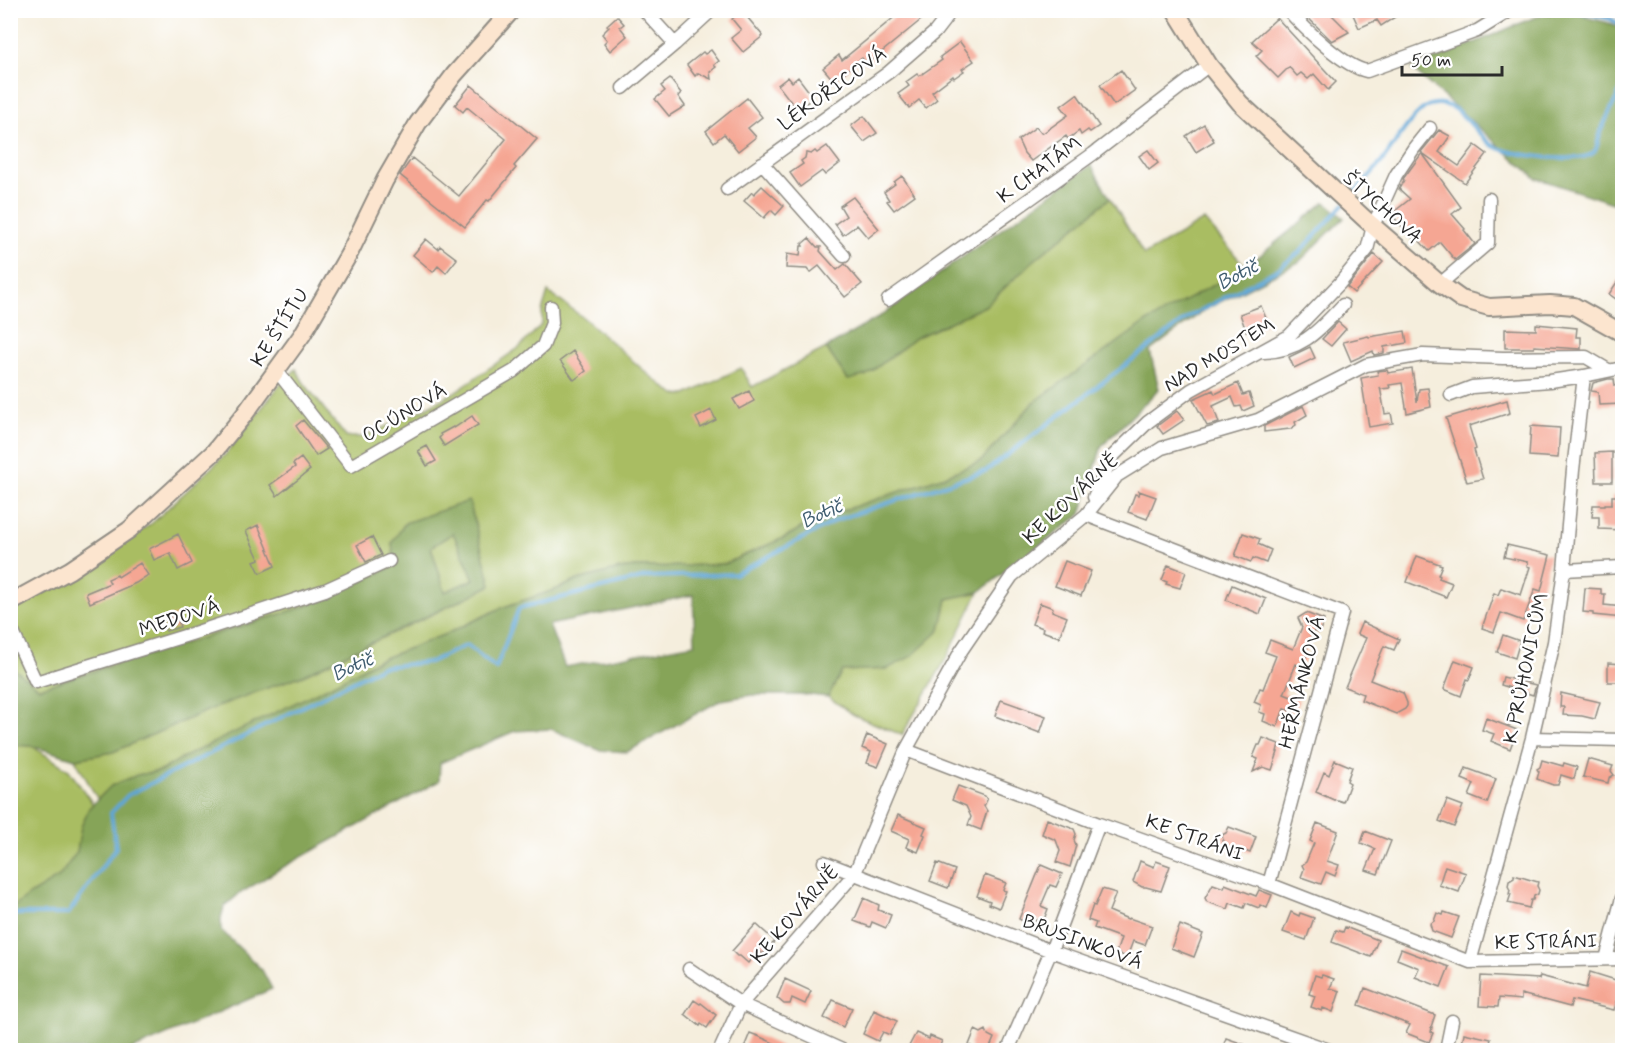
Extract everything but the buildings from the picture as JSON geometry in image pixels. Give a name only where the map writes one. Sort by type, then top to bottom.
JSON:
[{"type":"street","name":"KE ŠTÍTU","points":[[10,603],[70,570],[129,530],[213,453],[302,335],[349,254],[385,180],[418,123],[454,75],[512,10]]},
{"type":"street","points":[[644,10],[675,44]]},
{"type":"street","points":[[623,88],[712,10]]},
{"type":"street","name":"LÉKOŘICOVÁ","points":[[727,189],[889,72],[935,32],[952,10]]},
{"type":"street","name":"ŠTYCHOVA","points":[[1175,10],[1209,65],[1240,103],[1339,196],[1440,284],[1461,299],[1489,307],[1550,304],[1574,306],[1623,333]]},
{"type":"street","points":[[1288,10],[1305,28],[1350,64],[1367,71],[1477,31],[1511,10]]},
{"type":"street","name":"K CHATÁM","points":[[888,300],[1093,154],[1209,65]]},
{"type":"street","name":"NAD MOSTEM","points":[[1086,515],[1112,457],[1148,422],[1191,390],[1289,336],[1340,283],[1367,250],[1369,222],[1396,175],[1430,128]]},
{"type":"street","points":[[762,163],[844,256]]},
{"type":"street","points":[[1440,284],[1488,243],[1489,199]]},
{"type":"street","points":[[1257,352],[1274,352],[1299,345],[1312,337],[1343,305]]},
{"type":"street","name":"OCÚNOVÁ","points":[[277,371],[351,466],[514,370],[543,346],[552,323],[551,307]]},
{"type":"street","name":"KE KOVÁRNĚ","points":[[720,1050],[741,1004],[855,873],[906,750],[961,651],[1012,576],[1086,515],[1117,476],[1162,448],[1258,420],[1366,365],[1424,355],[1503,358],[1586,357],[1608,370]]},
{"type":"street","points":[[1451,395],[1472,387],[1550,381],[1623,368]]},
{"type":"street","name":"K PRŮHONICŮM","points":[[1470,962],[1532,738],[1554,642],[1564,570],[1584,376]]},
{"type":"street","name":"HEŘMÁNKOVÁ","points":[[1086,515],[1342,614],[1269,884]]},
{"type":"street","name":"MEDOVÁ","points":[[10,626],[36,682],[325,590],[389,561]]},
{"type":"street","points":[[1564,570],[1623,567]]},
{"type":"street","points":[[1532,738],[1623,741]]},
{"type":"street","name":"KE STRÁNI","points":[[906,750],[1099,824],[1269,884],[1470,962],[1623,959]]},
{"type":"street","points":[[1008,1050],[1051,951],[1099,824]]},
{"type":"street","name":"BRUSINKOVÁ","points":[[824,862],[1051,951],[1329,1050]]},
{"type":"street","points":[[1606,959],[1623,898]]},
{"type":"street","points":[[689,969],[741,1004],[836,1049]]},
{"type":"street","points":[[1446,1050],[1452,1022]]},
{"type":"green space","points":[[1567,11],[1610,23],[1622,29],[1622,206],[1536,178],[1412,69],[1533,18]]},
{"type":"green space","points":[[1091,165],[1110,198],[1031,263],[985,306],[915,338],[867,375],[848,380],[826,348],[876,319]]},
{"type":"green space","points":[[1110,198],[1144,255],[1204,220],[1246,267],[1145,324],[1033,403],[981,461],[945,476],[815,520],[786,537],[724,564],[620,569],[578,580],[501,608],[446,634],[374,662],[184,757],[161,771],[137,775],[98,800],[75,759],[113,752],[218,706],[303,675],[491,585],[469,501],[392,543],[395,566],[307,606],[39,688],[11,668],[10,611],[89,567],[152,523],[225,455],[279,386],[296,369],[304,383],[346,437],[363,437],[453,393],[520,347],[542,324],[542,311],[548,292],[585,319],[675,395],[686,395],[741,368],[752,387],[826,348],[848,380],[867,375],[915,338],[985,306],[1031,263]]},
{"type":"green space","points":[[1325,202],[1344,218],[1299,262],[1206,309],[1150,351],[1159,389],[1102,446],[1081,514],[979,592],[947,599],[940,630],[912,656],[887,669],[842,671],[828,697],[752,695],[721,700],[627,752],[599,750],[551,729],[515,731],[440,763],[439,781],[278,870],[239,894],[224,907],[221,930],[262,970],[272,989],[132,1050],[11,1050],[11,909],[59,877],[77,852],[81,827],[89,808],[111,786],[137,775],[161,771],[184,757],[374,662],[446,634],[501,608],[578,580],[620,569],[725,564],[786,537],[815,520],[945,476],[981,461],[1033,403],[1145,323],[1246,267]],"holes":[[[693,595],[695,644],[565,667],[549,625]]]},
{"type":"green space","points":[[469,501],[491,585],[303,675],[218,706],[113,752],[75,759],[32,746],[11,745],[10,668],[39,688],[307,606],[395,566],[392,543],[405,523]],"holes":[[[453,533],[474,579],[445,592],[431,547]]]},
{"type":"green space","points":[[453,533],[474,579],[445,592],[431,547]]},
{"type":"green space","points":[[979,592],[946,659],[902,735],[854,715],[828,697],[842,671],[887,669],[940,630],[947,599]]},
{"type":"green space","points":[[11,745],[32,746],[69,770],[93,804],[81,827],[77,852],[59,877],[11,909]]},
{"type":"waterway","name":"Botič","points":[[1575,10],[1611,19],[1622,26]]},
{"type":"waterway","name":"Botič","points":[[1349,198],[1380,164],[1410,122],[1430,105],[1440,104],[1457,111],[1485,140],[1500,149],[1545,157],[1577,158],[1595,151],[1599,136],[1622,88]]},
{"type":"waterway","name":"Botič","points":[[10,920],[12,914],[68,914],[116,848],[111,813],[128,795],[381,667],[430,662],[467,645],[496,668],[519,608],[646,577],[735,574],[839,519],[986,471],[1190,316],[1278,269],[1301,251],[1344,204]]}]
